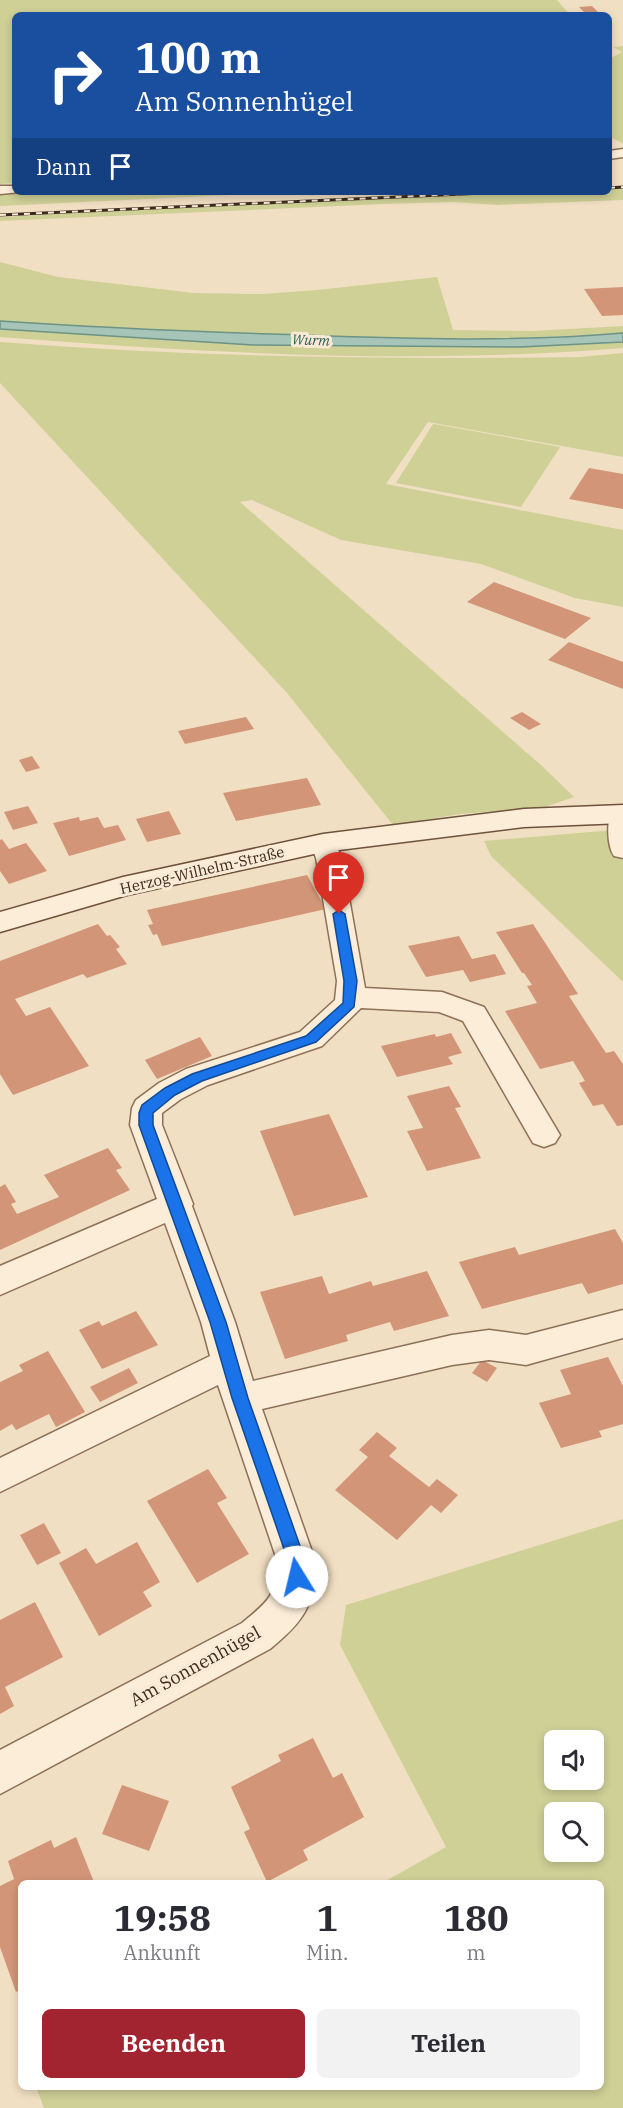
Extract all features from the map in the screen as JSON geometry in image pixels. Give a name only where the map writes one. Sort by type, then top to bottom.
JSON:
[{"type":"main road","name":"Herzog-Wilhelm-Straße","points":[[0,922],[123,886],[322,843],[524,818],[622,814]]},
{"type":"street","points":[[622,814],[623,850]]},
{"type":"street","points":[[322,843],[329,858],[339,911],[351,981],[349,997],[442,1002],[474,1014],[544,1135]]},
{"type":"street","name":"Am Sonnenhügel","points":[[0,1773],[256,1636],[278,1618],[296,1590],[297,1563],[177,1204],[146,1125],[147,1108],[197,1077],[311,1039],[349,1004],[349,997]]},
{"type":"street","points":[[0,1281],[177,1204]]},
{"type":"street","points":[[240,1398],[452,1350],[489,1345],[526,1350],[623,1324]]},
{"type":"street","points":[[0,1476],[229,1363]]},
{"type":"green space","points":[[0,0],[557,0],[567,12],[12,12],[12,183],[0,184]]},
{"type":"green space","points":[[623,46],[623,144],[612,138],[612,57],[622,52],[613,47]]},
{"type":"green space","points":[[623,187],[623,200],[497,205],[453,202],[384,204],[0,221],[0,217],[412,195],[612,195],[612,188]]},
{"type":"green space","points":[[0,194],[12,195],[229,195],[0,206]]},
{"type":"green space","points":[[0,262],[58,277],[194,293],[263,294],[437,277],[453,330],[532,331],[623,326],[623,333],[467,339],[389,339],[156,331],[0,321]]},
{"type":"green space","points":[[0,329],[253,345],[521,347],[623,342],[623,348],[467,356],[311,355],[155,348],[0,337]]},
{"type":"green space","points":[[0,342],[145,351],[362,358],[580,357],[623,353],[623,457],[428,422],[386,484],[623,530],[623,607],[575,598],[481,564],[341,540],[252,500],[240,502],[542,766],[574,797],[545,807],[460,814],[393,825],[287,693],[0,383]]},
{"type":"green space","points":[[433,424],[560,447],[521,507],[396,483]]},
{"type":"green space","points":[[614,830],[615,849],[623,861],[623,982],[491,856],[484,841]]},
{"type":"green space","points":[[623,1519],[623,2108],[44,2108],[37,2090],[604,2090],[604,1880],[388,1880],[446,1847],[340,1645],[346,1605]]},
{"type":"water","name":"Wurm","points":[[0,321],[190,331],[424,338],[543,338],[623,333],[623,342],[521,347],[253,345],[0,329]]},
{"type":"building","points":[[592,6],[598,12],[584,12],[579,7]]},
{"type":"building","points":[[623,287],[623,315],[602,316],[584,289]]},
{"type":"building","points":[[589,468],[623,474],[623,509],[569,499]]},
{"type":"building","points":[[494,582],[591,618],[565,639],[467,602]]},
{"type":"building","points":[[569,642],[623,662],[623,689],[548,660]]},
{"type":"building","points":[[522,712],[541,724],[529,730],[510,718]]},
{"type":"building","points":[[246,717],[254,729],[185,744],[178,731]]},
{"type":"building","points":[[32,756],[40,768],[26,772],[19,760]]},
{"type":"building","points":[[307,778],[321,805],[236,821],[223,793]]},
{"type":"building","points":[[28,806],[38,823],[13,830],[4,812]]},
{"type":"building","points":[[169,811],[181,834],[147,842],[136,819]]},
{"type":"building","points":[[79,817],[80,821],[98,817],[104,828],[118,825],[126,840],[69,856],[53,823]]},
{"type":"building","points":[[2,839],[9,849],[26,843],[47,871],[9,884],[0,871],[0,840]]},
{"type":"building","points":[[307,875],[326,909],[162,946],[157,934],[153,935],[148,925],[153,924],[147,910]]},
{"type":"building","points":[[98,924],[120,947],[116,949],[127,964],[87,978],[83,974],[15,999],[26,1016],[50,1007],[89,1066],[13,1095],[0,1074],[0,961]]},
{"type":"building","points":[[533,924],[578,994],[569,996],[606,1053],[614,1051],[623,1064],[623,1125],[617,1126],[603,1104],[593,1106],[579,1083],[585,1081],[573,1061],[540,1069],[505,1011],[537,1003],[527,986],[532,985],[496,932]]},
{"type":"building","points":[[459,936],[472,959],[495,954],[506,974],[470,982],[463,970],[426,977],[408,946]]},
{"type":"building","points":[[451,1033],[462,1053],[448,1057],[453,1064],[397,1077],[381,1046],[435,1034],[436,1037]]},
{"type":"building","points":[[200,1037],[212,1056],[157,1079],[145,1060]]},
{"type":"building","points":[[449,1086],[461,1107],[455,1108],[481,1158],[427,1171],[407,1131],[423,1128],[407,1096]]},
{"type":"building","points":[[329,1114],[368,1197],[294,1216],[260,1131]]},
{"type":"building","points":[[108,1148],[122,1168],[116,1170],[130,1190],[0,1250],[0,1187],[5,1184],[16,1202],[11,1204],[17,1214],[59,1197],[44,1175]]},
{"type":"building","points":[[615,1229],[623,1243],[623,1284],[588,1294],[582,1283],[482,1309],[459,1262],[515,1247],[519,1255]]},
{"type":"building","points":[[427,1271],[449,1316],[394,1331],[390,1322],[346,1335],[348,1341],[285,1359],[260,1292],[322,1276],[329,1294],[371,1281],[373,1286]]},
{"type":"building","points":[[136,1311],[158,1345],[102,1369],[79,1330],[99,1321],[102,1326]]},
{"type":"building","points":[[48,1351],[85,1412],[56,1427],[49,1414],[16,1430],[12,1424],[0,1431],[0,1382],[23,1371],[19,1365]]},
{"type":"building","points":[[608,1357],[623,1386],[623,1424],[599,1431],[602,1437],[561,1448],[539,1403],[571,1394],[560,1370]]},
{"type":"building","points":[[482,1360],[497,1368],[487,1382],[472,1373]]},
{"type":"building","points":[[129,1368],[138,1383],[100,1402],[90,1387]]},
{"type":"building","points":[[377,1432],[397,1448],[389,1456],[429,1487],[437,1479],[458,1495],[441,1513],[431,1505],[397,1540],[335,1490],[368,1457],[359,1450]]},
{"type":"building","points":[[208,1469],[227,1498],[217,1503],[249,1554],[197,1583],[147,1501]]},
{"type":"building","points":[[44,1523],[61,1553],[37,1565],[20,1535]]},
{"type":"building","points":[[137,1542],[160,1582],[143,1592],[152,1606],[99,1636],[59,1563],[86,1548],[96,1564]]},
{"type":"building","points":[[35,1602],[63,1657],[5,1687],[14,1706],[0,1714],[0,1620]]},
{"type":"building","points":[[313,1738],[333,1778],[342,1773],[364,1817],[303,1850],[308,1860],[271,1880],[266,1880],[244,1832],[250,1829],[231,1787],[281,1761],[278,1755]]},
{"type":"building","points":[[122,1785],[169,1801],[149,1851],[102,1834]]},
{"type":"building","points":[[76,1837],[93,1880],[18,1880],[18,1991],[16,1992],[0,1947],[0,1886],[14,1879],[8,1861],[51,1840],[54,1848]]},
{"type":"railway","points":[[612,188],[623,187]]},
{"type":"railway","points":[[0,215],[440,195]]},
{"type":"route","points":[[297,1577],[297,1563],[291,1543],[240,1398],[218,1322],[177,1204],[146,1125],[146,1113],[147,1108],[197,1077],[311,1039],[334,1020],[349,1004],[351,981],[339,914]]}]
